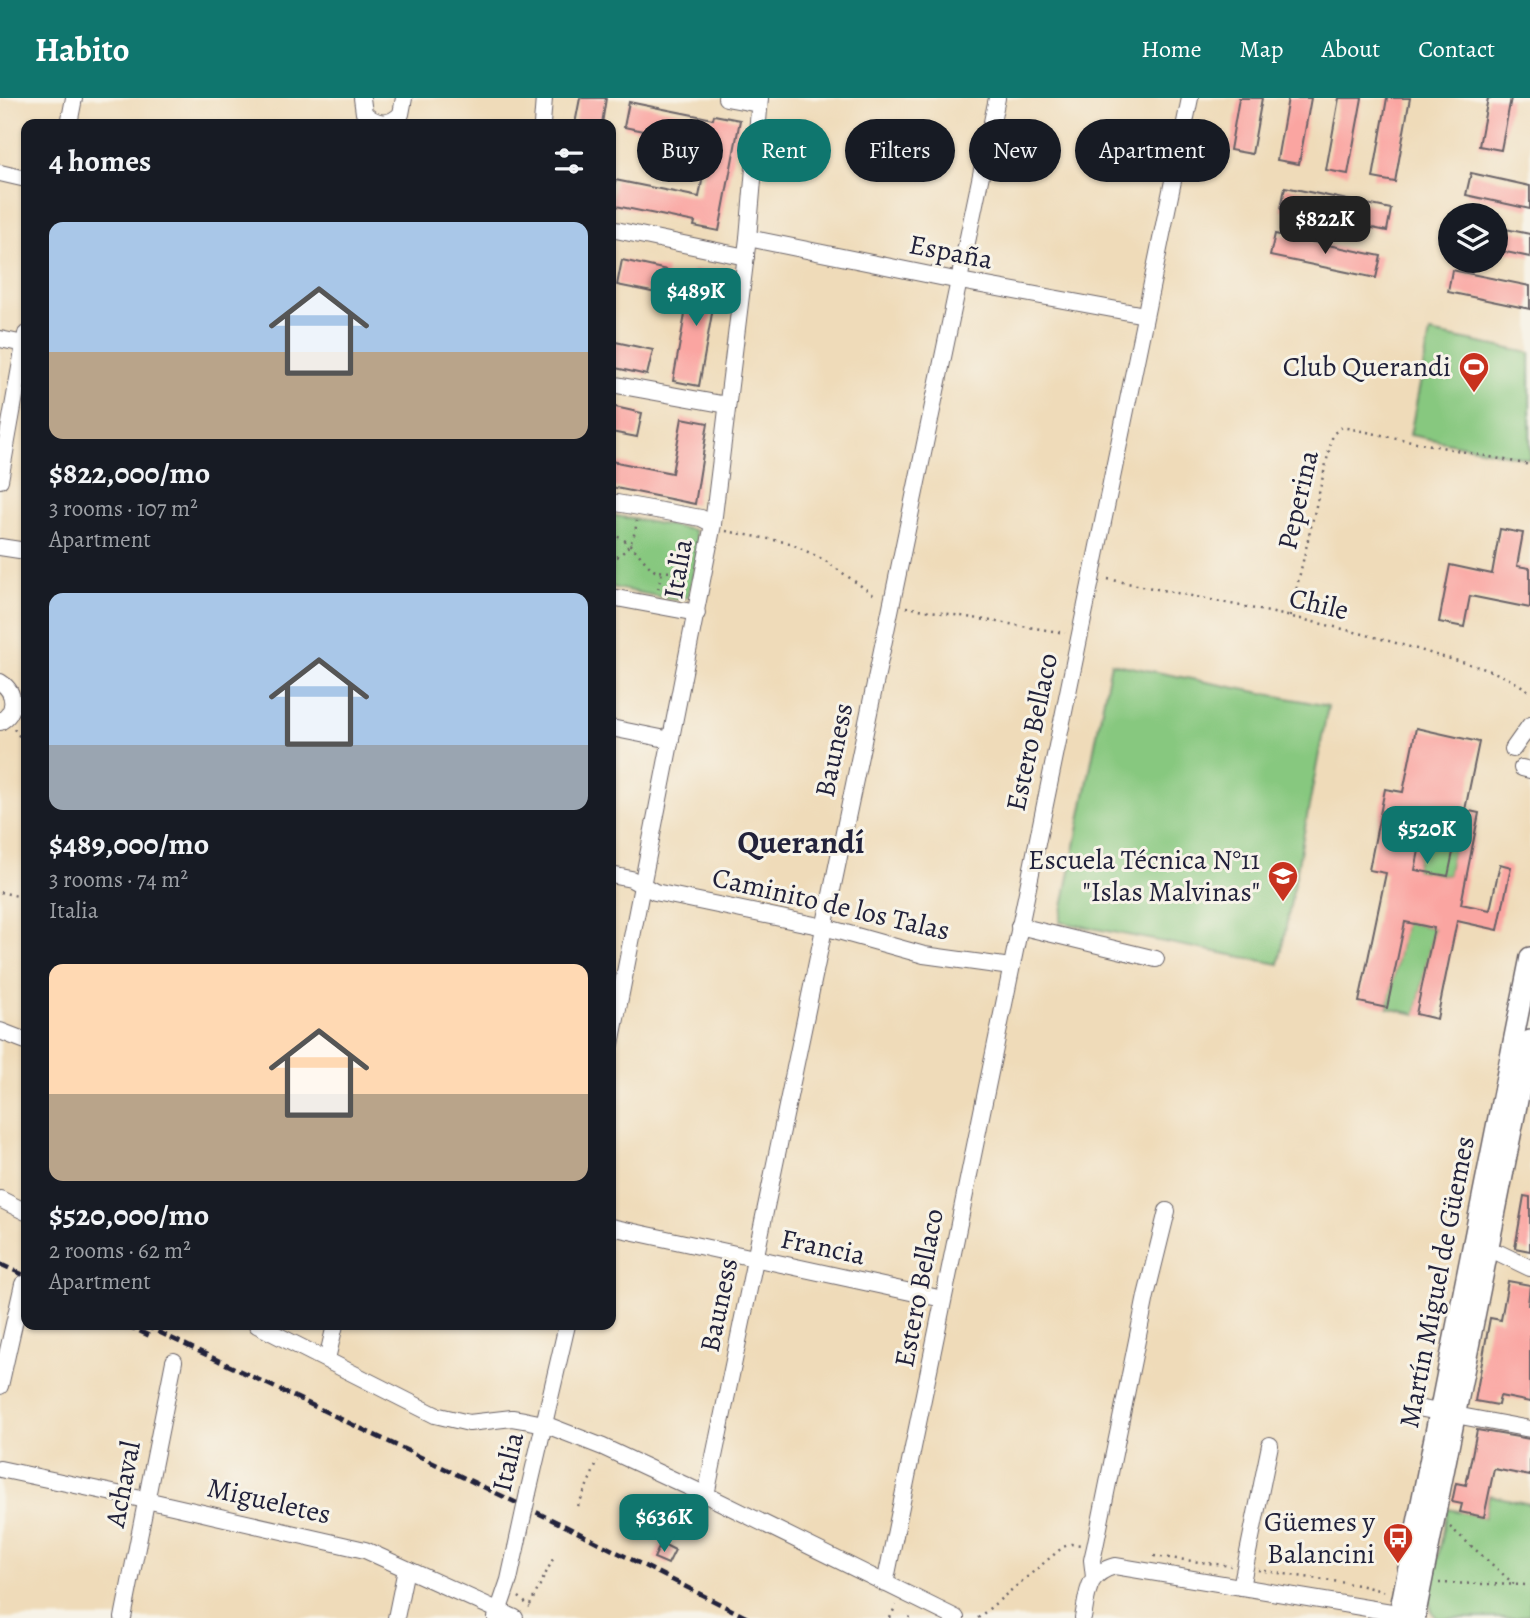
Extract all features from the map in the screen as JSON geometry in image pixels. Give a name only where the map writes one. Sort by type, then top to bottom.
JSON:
[{"type":"main road","name":"Martín Miguel de Güemes","points":[[1480,1248],[1524,1023],[1530,957]]},
{"type":"main road","name":"Martín Miguel de Güemes","points":[[1407,1616],[1439,1412],[1530,1040]]},
{"type":"street","points":[[70,119],[74,98]]},
{"type":"street","points":[[358,98],[365,113],[372,119]]},
{"type":"street","points":[[394,119],[401,114],[404,98]]},
{"type":"street","points":[[542,119],[544,98]]},
{"type":"street","points":[[726,98],[760,101]]},
{"type":"street","name":"Bauness","points":[[706,1495],[997,98]]},
{"type":"street","name":"Estero Bellaco","points":[[885,1584],[1190,98]]},
{"type":"street","name":"Italia","points":[[616,1004],[713,524],[746,257],[760,101]]},
{"type":"street","points":[[0,173],[21,178]]},
{"type":"street","points":[[616,230],[746,257]]},
{"type":"street","name":"España","points":[[748,238],[960,281],[1145,314]]},
{"type":"street","points":[[0,339],[21,339]]},
{"type":"street","points":[[1,475],[21,382]]},
{"type":"street","points":[[616,385],[727,405]]},
{"type":"street","points":[[616,503],[701,518],[713,524]]},
{"type":"street","points":[[0,547],[21,550]]},
{"type":"street","points":[[616,598],[697,613]]},
{"type":"street","points":[[0,682],[7,686],[13,699],[10,713],[3,720]]},
{"type":"street","points":[[1513,749],[1530,725]]},
{"type":"street","points":[[616,729],[671,740]]},
{"type":"street","name":"Caminito de los Talas","points":[[616,876],[631,879],[655,892],[824,927],[924,955],[1011,967]]},
{"type":"street","points":[[1019,926],[1156,959]]},
{"type":"street","points":[[0,1031],[21,1039]]},
{"type":"street","points":[[0,1199],[21,1210]]},
{"type":"street","points":[[1094,1577],[1092,1560],[1146,1296],[1167,1211]]},
{"type":"street","name":"Francia","points":[[616,1228],[943,1299]]},
{"type":"street","points":[[1480,1248],[1499,1253],[1530,1268]]},
{"type":"street","points":[[0,1386],[21,1293]]},
{"type":"street","points":[[267,1330],[435,1415],[455,1422],[512,1418],[544,1424],[603,1447],[956,1618]]},
{"type":"street","points":[[327,1359],[334,1330]]},
{"type":"street","name":"Italia","points":[[498,1614],[516,1548],[565,1330]]},
{"type":"street","name":"Achaval","points":[[123,1618],[174,1361]]},
{"type":"street","points":[[1439,1412],[1530,1430]]},
{"type":"street","points":[[1241,1587],[1270,1445]]},
{"type":"street","name":"Migueletes","points":[[0,1469],[365,1550],[498,1614],[515,1618]]},
{"type":"street","points":[[1083,1618],[1089,1586],[1094,1577],[1102,1569],[1115,1566],[1407,1616]]},
{"type":"street","points":[[396,1618],[406,1569]]},
{"type":"path","name":"Peperina","points":[[1290,616],[1333,434],[1342,428],[1530,465]]},
{"type":"path","points":[[616,558],[631,544],[638,508]]},
{"type":"path","points":[[616,537],[631,544],[655,571],[681,569],[694,559]]},
{"type":"path","points":[[655,605],[662,572]]},
{"type":"path","name":"Chile","points":[[1091,576],[1290,616],[1398,643],[1494,673],[1530,692]]},
{"type":"path","points":[[3,720],[21,740]]},
{"type":"path","points":[[0,892],[21,897]]},
{"type":"path","points":[[578,1506],[599,1458]]},
{"type":"path","points":[[1445,1523],[1516,1585]]},
{"type":"path","points":[[530,1607],[555,1555]]},
{"type":"path","points":[[1433,1583],[1530,1585]]},
{"type":"path","points":[[890,1618],[897,1602]]},
{"type":"green space","name":"Club Querandi","points":[[1430,333],[1530,353],[1530,459],[1410,435]]},
{"type":"green space","points":[[616,516],[694,530],[699,548],[688,597],[676,600],[616,588]]},
{"type":"green space","points":[[1111,663],[1328,706],[1279,964],[1060,922]]},
{"type":"green space","points":[[1427,812],[1460,819],[1448,876],[1415,870]]},
{"type":"green space","points":[[1405,922],[1434,928],[1416,1014],[1387,1008]]},
{"type":"green space","points":[[1489,1495],[1530,1504],[1530,1615],[1514,1618],[1437,1618],[1429,1601],[1448,1509],[1484,1517]]},
{"type":"building","points":[[580,98],[606,98],[603,119],[576,119]]},
{"type":"building","points":[[1239,98],[1262,98],[1252,154],[1230,150]]},
{"type":"building","points":[[1288,98],[1311,98],[1299,164],[1277,160]]},
{"type":"building","points":[[1339,98],[1362,98],[1348,174],[1326,170]]},
{"type":"building","points":[[1387,98],[1410,98],[1395,182],[1373,178]]},
{"type":"building","points":[[1488,98],[1511,98],[1501,150],[1479,146]]},
{"type":"building","points":[[629,102],[713,119],[637,119],[637,130],[624,127]]},
{"type":"building","points":[[714,115],[737,119],[737,136],[719,231],[694,226],[695,222],[616,206],[616,180],[699,197],[702,182],[723,182],[723,119],[713,119]]},
{"type":"building","points":[[1471,173],[1530,186],[1530,209],[1508,203],[1466,195]]},
{"type":"building","points":[[1285,187],[1391,209],[1387,231],[1281,209]]},
{"type":"building","points":[[1508,229],[1530,234],[1530,257],[1508,252]]},
{"type":"building","points":[[1275,234],[1381,256],[1376,278],[1270,256]]},
{"type":"building","points":[[622,260],[667,270],[662,294],[617,285]]},
{"type":"building","points":[[693,270],[719,274],[699,386],[673,381]]},
{"type":"building","points":[[1451,273],[1467,273],[1530,286],[1530,309],[1448,292]]},
{"type":"building","points":[[616,342],[653,350],[647,375],[616,368]]},
{"type":"building","points":[[616,407],[642,413],[637,437],[616,433]]},
{"type":"building","points":[[682,418],[708,423],[695,504],[616,488],[616,462],[672,473]]},
{"type":"building","points":[[1500,529],[1523,533],[1517,566],[1530,568],[1530,608],[1470,596],[1464,627],[1439,622],[1450,565],[1492,574]]},
{"type":"building","points":[[1416,728],[1479,742],[1465,810],[1479,813],[1461,904],[1490,910],[1500,864],[1511,867],[1498,930],[1457,921],[1437,1019],[1416,1014],[1434,928],[1405,922],[1387,1008],[1359,1002],[1386,873],[1369,870],[1385,789],[1403,792]],"holes":[[[1427,812],[1460,819],[1448,876],[1415,870]]]},
{"type":"building","points":[[1524,1196],[1530,1197],[1530,1251],[1515,1248]]},
{"type":"building","points":[[1508,1281],[1530,1285],[1530,1402],[1500,1396],[1498,1405],[1475,1401],[1490,1318],[1501,1320]]},
{"type":"building","points":[[1477,1430],[1530,1439],[1530,1476],[1494,1469],[1484,1517],[1460,1512],[1462,1504],[1452,1502],[1456,1483],[1466,1485]]},
{"type":"building","points":[[661,1543],[675,1550],[668,1564],[654,1558]]},
{"type":"railway","points":[[0,1264],[21,1274]]},
{"type":"railway","points":[[137,1330],[152,1337]]},
{"type":"railway","points":[[154,1330],[563,1525],[748,1618]]},
{"type":"place","name":"Club Querandi","points":[[1474,394]]},
{"type":"place","name":"Escuela Técnica N°11 \"Islas Malvinas\"","points":[[1283,903]]},
{"type":"place","name":"Güemes y Balancini","points":[[1398,1565]]},
{"type":"district","name":"Querandí","points":[[801,842]]}]
